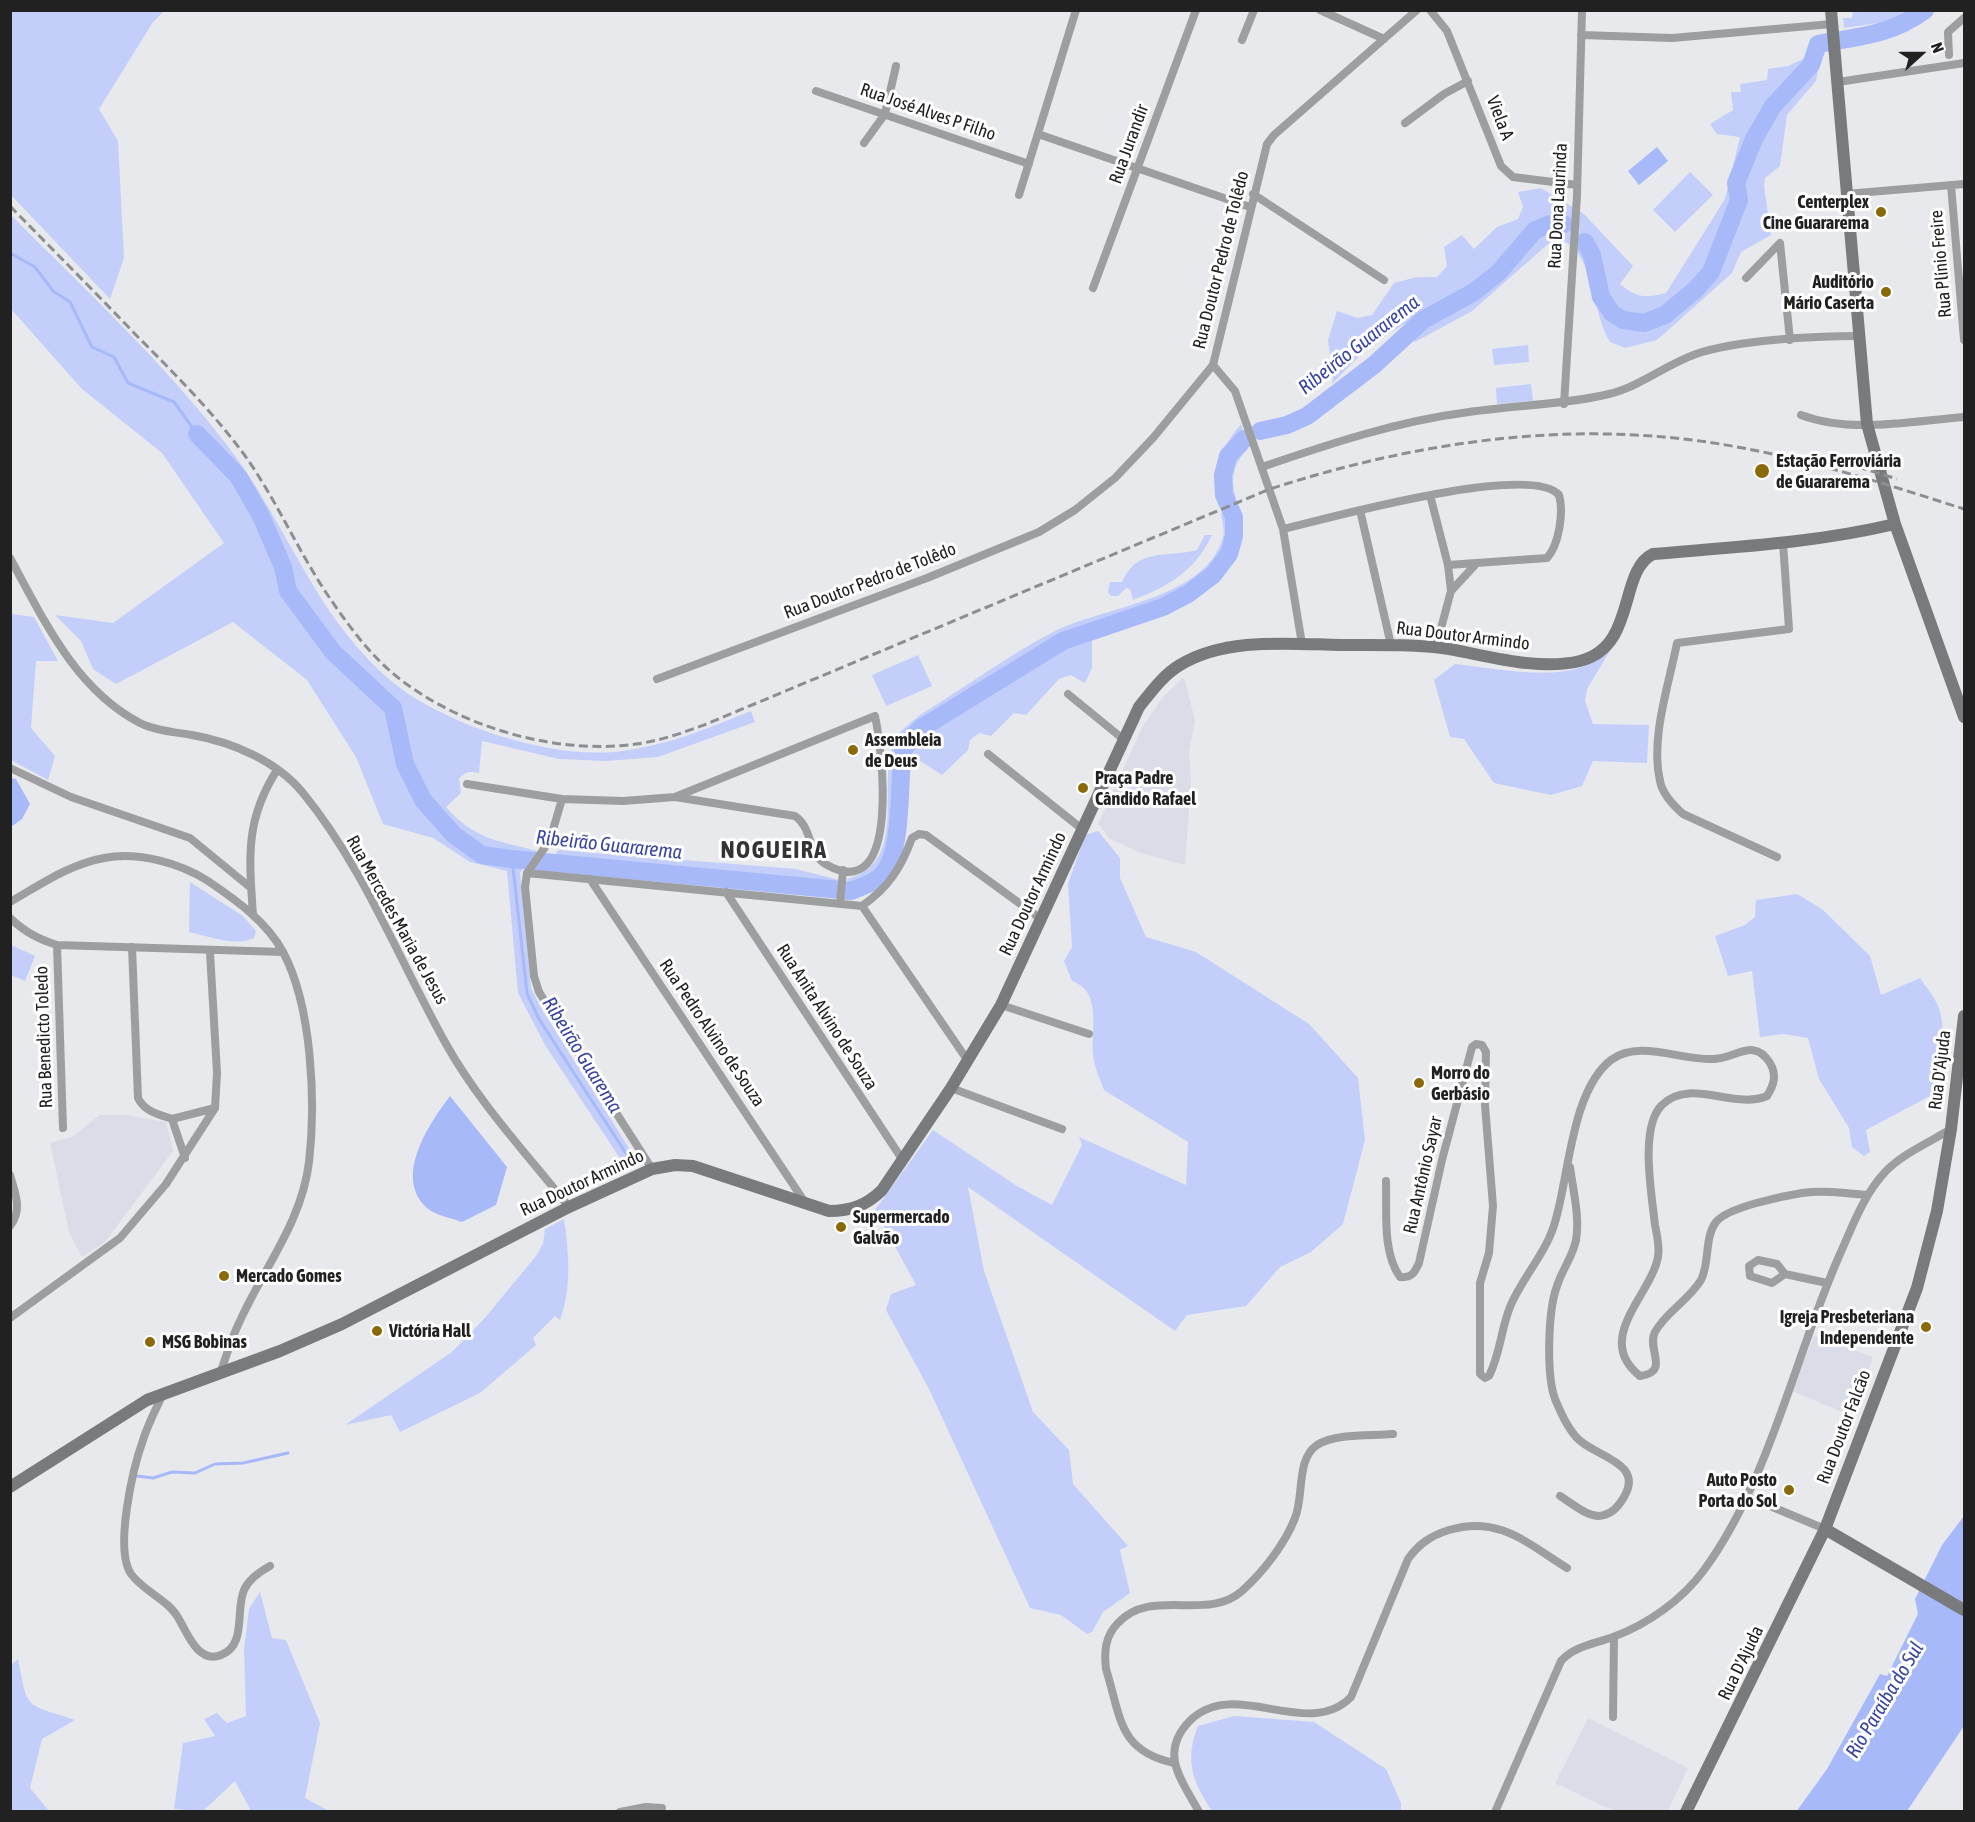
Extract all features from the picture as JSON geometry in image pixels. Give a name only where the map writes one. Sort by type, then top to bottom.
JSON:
[{"type":"street","points":[[1019,195],[1076,10]]},
{"type":"street","name":"Rua Jurandir","points":[[1093,288],[1196,10]]},
{"type":"street","points":[[1242,40],[1254,10]]},
{"type":"street","points":[[1320,10],[1384,39]]},
{"type":"street","name":"Rua Doutor Pedro de Tolêdo","points":[[657,679],[887,593],[1039,532],[1075,510],[1115,478],[1153,438],[1213,365],[1267,144],[1274,135],[1417,10]]},
{"type":"street","name":"Viela A","points":[[1430,10],[1447,31],[1501,166],[1506,173],[1513,177],[1577,185]]},
{"type":"street","name":"Rua Dona Laurinda","points":[[1564,404],[1577,185],[1582,10]]},
{"type":"street","points":[[1831,10],[1867,424],[1895,524],[1965,717]]},
{"type":"street","points":[[1949,55],[1948,32],[1965,18]]},
{"type":"street","points":[[1581,35],[1672,38],[1833,27]]},
{"type":"street","points":[[1838,82],[1965,63]]},
{"type":"street","points":[[864,143],[885,114],[896,66]]},
{"type":"street","points":[[1405,123],[1444,94],[1468,81]]},
{"type":"street","name":"Rua José Alves P Filho","points":[[816,91],[1029,164]]},
{"type":"street","points":[[1038,134],[1250,207]]},
{"type":"street","points":[[1846,194],[1965,184]]},
{"type":"street","name":"Rua Plínio Freire","points":[[1951,185],[1965,340]]},
{"type":"street","points":[[1253,194],[1384,280]]},
{"type":"street","points":[[1746,278],[1780,243],[1790,340]]},
{"type":"street","points":[[1262,466],[1399,425],[1468,412],[1564,404],[1630,388],[1696,354],[1720,348],[1790,340],[1858,336]]},
{"type":"street","points":[[1213,365],[1235,391],[1283,528],[1302,644]]},
{"type":"street","points":[[1801,415],[1820,423],[1867,424],[1965,417]]},
{"type":"street","points":[[1283,528],[1430,495],[1484,486],[1546,485],[1559,495],[1561,512],[1554,546],[1547,558],[1475,565],[1448,565]]},
{"type":"street","points":[[1430,495],[1448,565],[1451,591],[1436,648]]},
{"type":"street","points":[[1360,510],[1391,645]]},
{"type":"street","name":"Rua Doutor Armindo","points":[[10,1487],[147,1400],[220,1374],[342,1324],[569,1207],[652,1169],[675,1164],[693,1166],[829,1211],[844,1211],[865,1204],[882,1190],[951,1088],[1001,1005],[1139,707],[1152,690],[1181,664],[1228,648],[1302,644],[1391,645],[1436,648],[1528,662],[1580,661],[1602,651],[1612,639],[1635,576],[1648,556],[1783,543],[1851,534],[1895,524]]},
{"type":"street","points":[[1777,857],[1683,814],[1673,805],[1660,783],[1657,746],[1677,643],[1789,629],[1783,543]]},
{"type":"street","name":"Rua Mercedes Maria de Jesus","points":[[10,558],[49,631],[72,665],[117,709],[153,728],[220,741],[277,770],[302,791],[366,890],[447,1046],[490,1108],[569,1207]]},
{"type":"street","points":[[1451,591],[1475,565]]},
{"type":"street","points":[[1068,694],[1123,739]]},
{"type":"street","points":[[467,784],[562,799],[623,801],[675,797],[795,816],[803,822],[812,850],[818,859],[843,873],[865,866],[877,849],[881,828],[882,749],[875,716],[675,797]]},
{"type":"street","points":[[988,754],[1082,829]]},
{"type":"street","points":[[10,768],[70,796],[190,837],[251,888]]},
{"type":"street","points":[[253,915],[252,823],[261,795],[277,770]]},
{"type":"street","points":[[562,799],[550,840],[530,869],[525,887],[534,976],[539,992],[652,1169]]},
{"type":"street","points":[[862,906],[889,884],[912,838],[919,834],[926,835],[1041,919]]},
{"type":"street","points":[[10,902],[76,866],[106,857],[138,857],[165,862],[197,874],[253,915],[283,952],[299,998],[309,1046],[309,1161],[303,1194],[286,1234],[239,1322],[220,1374]]},
{"type":"street","points":[[530,869],[590,879],[841,901],[862,906],[968,1061]]},
{"type":"street","points":[[841,901],[843,873]]},
{"type":"street","name":"Rua Pedro Alvino de Souza","points":[[590,879],[807,1205]]},
{"type":"street","name":"Rua Anita Alvino de Souza","points":[[726,892],[902,1159]]},
{"type":"street","points":[[10,918],[31,935],[57,945],[210,952],[283,952]]},
{"type":"street","name":"Rua Benedicto Toledo","points":[[57,945],[63,1128]]},
{"type":"street","points":[[132,947],[138,1098],[150,1112],[172,1119],[215,1108]]},
{"type":"street","points":[[10,1318],[120,1238],[158,1195],[185,1158],[215,1108],[217,1073],[210,952]]},
{"type":"street","points":[[1001,1005],[1089,1035]]},
{"type":"street","name":"Rua D'Ajuda","points":[[1951,1129],[1965,1016]]},
{"type":"street","name":"Rua Antônio Sayar","points":[[1386,1181],[1388,1237],[1393,1268],[1400,1277],[1408,1278],[1414,1274],[1419,1263],[1442,1160],[1472,1047],[1476,1044],[1482,1045],[1486,1053],[1485,1105],[1493,1206],[1489,1253],[1480,1283],[1480,1374],[1485,1378],[1489,1376],[1494,1366],[1502,1326],[1511,1304],[1555,1225],[1569,1161]]},
{"type":"street","points":[[1560,1496],[1592,1516],[1604,1516],[1613,1511],[1629,1486],[1628,1476],[1621,1465],[1577,1439],[1564,1419],[1554,1395],[1550,1351],[1553,1297],[1576,1241],[1577,1225],[1569,1161],[1584,1104],[1593,1084],[1611,1060],[1627,1053],[1643,1052],[1714,1059],[1752,1048],[1760,1050],[1774,1069],[1774,1084],[1767,1096],[1746,1101],[1685,1093],[1670,1098],[1660,1106],[1653,1120],[1649,1158],[1659,1255],[1654,1271],[1631,1308],[1623,1329],[1626,1359],[1640,1376],[1654,1369],[1657,1361],[1653,1347],[1654,1333],[1702,1278],[1712,1231],[1717,1221],[1733,1210],[1802,1193],[1867,1195]]},
{"type":"street","points":[[951,1088],[1062,1129]]},
{"type":"street","points":[[172,1119],[185,1158]]},
{"type":"street","points":[[1495,1812],[1561,1661],[1580,1647],[1614,1637],[1639,1625],[1668,1606],[1689,1588],[1720,1545],[1746,1496],[1787,1396],[1827,1283],[1867,1195],[1887,1170],[1951,1129]]},
{"type":"street","name":"Rua Doutor Falcão","points":[[1825,1529],[1917,1288],[1935,1220],[1951,1129]]},
{"type":"street","points":[[10,1175],[18,1209],[17,1218],[10,1226]]},
{"type":"street","points":[[1785,1274],[1827,1283]]},
{"type":"street","points":[[162,1394],[143,1440],[131,1486],[124,1550],[132,1575],[168,1604],[198,1651],[208,1656],[220,1656],[232,1647],[239,1633],[238,1610],[244,1589],[256,1574],[270,1566]]},
{"type":"street","points":[[1174,1763],[1142,1752],[1129,1740],[1106,1670],[1105,1658],[1109,1635],[1124,1616],[1137,1609],[1160,1605],[1213,1605],[1235,1597],[1285,1540],[1296,1516],[1306,1460],[1311,1450],[1326,1441],[1393,1434]]},
{"type":"street","points":[[1746,1496],[1825,1529],[1965,1610]]},
{"type":"street","points":[[1199,1812],[1174,1763],[1172,1752],[1182,1729],[1199,1712],[1222,1704],[1320,1714],[1343,1706],[1351,1697],[1408,1559],[1424,1540],[1440,1533],[1471,1525],[1500,1528],[1567,1568]]},
{"type":"street","name":"Rua D'Ajuda","points":[[1686,1812],[1825,1529]]},
{"type":"street","points":[[1613,1717],[1614,1637]]},
{"type":"street","points":[[620,1812],[646,1807],[662,1808]]},
{"type":"shaded area","points":[[11,10],[164,11],[153,22],[99,109],[118,141],[124,258],[110,299],[11,195]]},
{"type":"shaded area","points":[[1853,10],[1913,11],[1886,22],[1844,28],[1843,18],[1852,18]]},
{"type":"shaded area","points":[[1807,57],[1812,69],[1818,70],[1816,81],[1787,115],[1780,166],[1765,178],[1764,186],[1771,235],[1741,252],[1732,273],[1657,340],[1625,348],[1610,342],[1598,312],[1586,268],[1570,245],[1556,237],[1472,311],[1415,342],[1406,323],[1368,347],[1332,384],[1328,340],[1337,311],[1358,318],[1372,315],[1394,283],[1417,277],[1437,277],[1447,266],[1444,247],[1462,235],[1474,249],[1497,227],[1518,219],[1523,207],[1518,192],[1541,188],[1584,214],[1633,266],[1620,284],[1626,289],[1642,296],[1666,293],[1725,199],[1740,137],[1717,134],[1710,124],[1733,110],[1731,92],[1741,92],[1740,84],[1767,80],[1768,69],[1788,66]]},
{"type":"shaded area","points":[[1690,172],[1713,195],[1675,232],[1653,210]]},
{"type":"shaded area","points":[[10,214],[152,357],[205,418],[256,487],[334,618],[373,664],[407,693],[455,719],[482,730],[540,746],[597,753],[656,745],[704,730],[751,711],[755,722],[658,757],[606,761],[559,759],[482,741],[479,773],[468,772],[461,776],[459,779],[461,793],[446,807],[477,833],[537,851],[520,873],[531,988],[635,1158],[625,1166],[545,1045],[518,993],[507,871],[470,862],[433,838],[383,824],[356,757],[307,680],[233,622],[116,684],[93,669],[81,641],[55,615],[113,623],[224,543],[162,453],[82,389],[11,309]]},
{"type":"shaded area","points":[[1528,345],[1529,362],[1494,365],[1492,349]]},
{"type":"shaded area","points":[[1531,384],[1533,401],[1497,404],[1496,388]]},
{"type":"shaded area","points":[[1241,424],[1248,449],[1239,460],[1234,472],[1233,485],[1236,498],[1219,506],[1216,482],[1219,462],[1227,443]]},
{"type":"shaded area","points":[[1238,507],[1236,544],[1233,557],[1224,573],[1210,587],[1172,610],[1092,638],[1092,668],[1085,683],[1071,675],[1059,679],[1026,715],[1014,713],[991,736],[979,733],[970,740],[968,750],[942,775],[914,757],[912,752],[908,773],[904,841],[899,861],[889,878],[872,891],[847,898],[847,879],[866,870],[878,857],[885,840],[889,759],[894,741],[902,730],[920,715],[1053,632],[1073,623],[1150,599],[1196,575],[1213,558],[1223,537],[1221,514]]},
{"type":"shaded area","points":[[1205,535],[1212,535],[1198,558],[1180,576],[1169,583],[1133,600],[1130,589],[1126,588],[1118,596],[1111,596],[1108,592],[1110,582],[1122,582],[1136,563],[1154,556],[1197,550]]},
{"type":"shaded area","points":[[11,614],[34,617],[58,661],[36,661],[31,728],[55,756],[48,780],[11,760]]},
{"type":"shaded area","points":[[1611,649],[1587,689],[1585,701],[1593,724],[1649,725],[1647,763],[1593,761],[1582,786],[1551,795],[1494,783],[1464,739],[1450,737],[1434,680],[1455,664],[1525,672],[1561,672],[1592,663]]},
{"type":"shaded area","points":[[918,655],[932,686],[886,706],[872,675]]},
{"type":"shaded area","points":[[1184,677],[1195,720],[1189,752],[1191,784],[1185,865],[1141,853],[1110,839],[1098,824],[1143,726],[1163,697]]},
{"type":"shaded area","points":[[1098,831],[1120,858],[1120,878],[1146,937],[1196,952],[1309,1024],[1358,1078],[1365,1140],[1343,1224],[1311,1252],[1280,1267],[1246,1306],[1187,1315],[1175,1331],[968,1187],[984,1271],[1033,1412],[1069,1450],[1073,1484],[1128,1546],[1120,1550],[1130,1593],[1103,1612],[1092,1632],[1087,1634],[1061,1615],[1030,1608],[929,1389],[886,1310],[891,1294],[916,1285],[875,1210],[933,1130],[1017,1186],[1052,1205],[1082,1145],[1079,1137],[1186,1185],[1188,1142],[1104,1090],[1094,1059],[1091,1002],[1088,993],[1072,981],[1064,961],[1072,947],[1068,884],[1085,835]]},
{"type":"shaded area","points":[[558,850],[796,869],[839,880],[838,897],[546,869]]},
{"type":"shaded area","points":[[190,882],[243,916],[256,931],[254,938],[231,941],[189,932]]},
{"type":"shaded area","points":[[1797,894],[1822,909],[1870,956],[1881,995],[1920,978],[1938,1006],[1941,1016],[1942,1050],[1932,1095],[1866,1130],[1870,1152],[1864,1156],[1852,1147],[1849,1128],[1819,1079],[1808,1038],[1784,1034],[1760,1037],[1752,971],[1728,976],[1715,936],[1745,925],[1755,917],[1756,900]]},
{"type":"shaded area","points":[[11,945],[35,956],[25,981],[11,975]]},
{"type":"shaded area","points":[[100,1115],[125,1115],[166,1122],[173,1151],[105,1242],[82,1257],[69,1232],[50,1143],[72,1137]]},
{"type":"shaded area","points":[[564,1219],[568,1283],[564,1307],[560,1320],[555,1316],[533,1338],[536,1345],[480,1393],[400,1432],[391,1415],[345,1425],[452,1352],[484,1319],[536,1256],[543,1244],[545,1229]]},
{"type":"shaded area","points":[[1814,1336],[1873,1357],[1852,1416],[1792,1391]]},
{"type":"shaded area","points":[[260,1592],[272,1638],[286,1640],[320,1723],[305,1798],[329,1811],[251,1811],[235,1781],[203,1811],[174,1809],[183,1743],[215,1736],[204,1719],[217,1713],[227,1723],[246,1716],[244,1649],[249,1609]]},
{"type":"shaded area","points":[[18,1659],[24,1688],[32,1703],[46,1711],[75,1720],[42,1739],[30,1788],[49,1811],[11,1811],[10,1666]]},
{"type":"shaded area","points":[[1234,1716],[1314,1722],[1386,1769],[1401,1803],[1401,1811],[1212,1811],[1200,1790],[1193,1771],[1191,1761],[1194,1739],[1198,1726]]},
{"type":"shaded area","points":[[1588,1718],[1688,1768],[1668,1811],[1614,1811],[1555,1783]]},
{"type":"water","points":[[1657,147],[1668,161],[1639,185],[1628,171]]},
{"type":"water","points":[[11,778],[16,779],[30,804],[22,819],[11,827]]},
{"type":"water","points":[[450,1096],[507,1167],[496,1205],[462,1222],[427,1208],[417,1195],[413,1181],[418,1151],[433,1121]]},
{"type":"water","name":"Rio Paraíba do Sul","points":[[1964,1516],[1964,1726],[1907,1811],[1796,1812],[1827,1769],[1880,1674],[1887,1676],[1918,1614],[1915,1599],[1942,1545]]},
{"type":"waterway","name":"Ribeirão Guararema","points":[[1585,242],[1592,255],[1601,297],[1612,313],[1623,320],[1644,323],[1665,315],[1696,289],[1711,272],[1739,200],[1736,183],[1754,139],[1773,106],[1811,65],[1818,44],[1887,30],[1925,10]]},
{"type":"waterway","name":"Ribeirão Guararema","points":[[1260,431],[1287,425],[1307,416],[1374,365],[1423,320],[1474,292],[1499,272],[1535,230],[1550,224],[1564,224]]},
{"type":"waterway","name":"Ribeirão Guararema","points":[[10,253],[35,267],[53,291],[70,302],[92,347],[114,357],[128,383],[174,402],[197,434]]},
{"type":"waterway","name":"Ribeirão Guararema","points":[[197,434],[238,476],[261,516],[283,567],[288,591],[333,652],[393,708],[405,764],[423,800],[454,835],[482,855],[851,891],[877,879],[888,867],[897,836],[903,751],[920,729],[1063,641],[1163,607],[1188,594],[1213,575],[1229,554],[1234,536],[1234,517],[1224,495],[1223,475],[1228,456],[1244,439]]},
{"type":"waterway","name":"Ribeirão Guarema","points":[[512,859],[527,993],[539,1019],[627,1155]]},
{"type":"waterway","points":[[137,1476],[153,1478],[172,1472],[195,1473],[215,1464],[243,1463],[288,1453]]},
{"type":"railway","points":[[10,206],[205,406],[231,437],[255,470],[327,594],[370,651],[401,680],[453,712],[512,734],[544,741],[606,746],[645,743],[679,734],[1270,489],[1415,451],[1514,437],[1564,434],[1614,434],[1703,441],[1817,465],[1964,509]]},
{"type":"railway","points":[[1845,463],[1897,479]]},
{"type":"place","name":"Centerplex Cine Guararema","points":[[1881,212]]},
{"type":"place","name":"Auditório Mário Caserta","points":[[1886,292]]},
{"type":"place","name":"Estação Ferroviária de Guararema","points":[[1762,471]]},
{"type":"place","name":"Assembleia de Deus","points":[[853,750]]},
{"type":"place","name":"Praça Padre Cândido Rafael","points":[[1083,788]]},
{"type":"place","name":"Morro do Gerbásio","points":[[1419,1083]]},
{"type":"place","name":"Supermercado Galvão","points":[[841,1227]]},
{"type":"place","name":"Mercado Gomes","points":[[224,1276]]},
{"type":"place","name":"Igreja Presbeteriana Independente","points":[[1926,1327]]},
{"type":"place","name":"Victória Hall","points":[[377,1331]]},
{"type":"place","name":"MSG Bobinas","points":[[150,1342]]},
{"type":"place","name":"Auto Posto Porta do Sol","points":[[1789,1490]]},
{"type":"district","name":"NOGUEIRA","points":[[774,850]]}]
